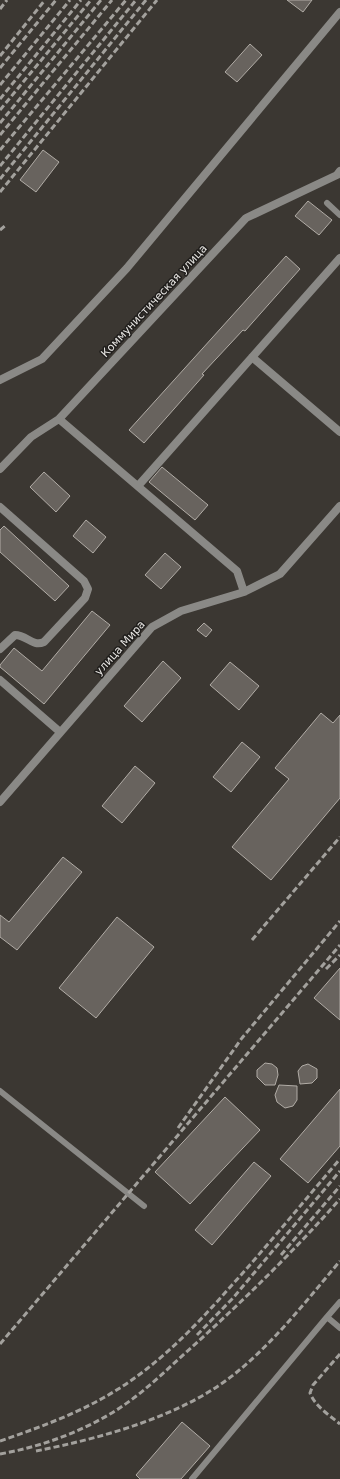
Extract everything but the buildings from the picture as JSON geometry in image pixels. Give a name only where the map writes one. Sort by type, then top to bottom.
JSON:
[{"type":"street","points":[[0,380],[42,359],[127,268],[340,12]]},
{"type":"street","name":"Коммунистическая улица","points":[[0,469],[31,438],[59,419],[246,218],[339,174]]},
{"type":"street","points":[[138,486],[340,258]]},
{"type":"street","points":[[252,357],[340,432]]},
{"type":"street","points":[[59,419],[237,571],[244,592]]},
{"type":"street","name":"улица Мира","points":[[0,802],[152,627],[181,611],[244,592],[280,574],[340,506]]},
{"type":"street","points":[[0,507],[84,581],[88,589],[85,598],[44,642],[39,644],[34,643],[22,635],[15,635],[0,649]]},
{"type":"street","points":[[0,680],[60,732]]},
{"type":"lane","points":[[327,203],[340,215]]},
{"type":"lane","points":[[0,1091],[144,1206]]},
{"type":"lane","points":[[192,1479],[340,1302]]},
{"type":"lane","points":[[327,1317],[340,1328]]},
{"type":"railway","points":[[0,9],[7,0]]},
{"type":"railway","points":[[0,56],[45,0]]},
{"type":"railway","points":[[0,68],[56,0]]},
{"type":"railway","points":[[0,85],[70,0]]},
{"type":"railway","points":[[0,99],[81,0]]},
{"type":"railway","points":[[0,110],[91,0]]},
{"type":"railway","points":[[0,123],[101,0]]},
{"type":"railway","points":[[0,135],[112,0]]},
{"type":"railway","points":[[0,150],[126,0]]},
{"type":"railway","points":[[0,166],[136,0]]},
{"type":"railway","points":[[0,179],[146,0]]},
{"type":"railway","points":[[0,192],[157,0]]},
{"type":"railway","points":[[0,230],[6,225]]},
{"type":"railway","points":[[252,940],[340,837]]},
{"type":"railway","points":[[178,1128],[242,1038],[340,921]]},
{"type":"railway","points":[[0,1344],[340,945]]},
{"type":"railway","points":[[326,969],[340,955]]},
{"type":"railway","points":[[0,1441],[53,1422],[91,1405],[122,1387],[156,1361],[188,1332],[218,1301],[340,1159]]},
{"type":"railway","points":[[197,1335],[233,1298],[340,1171]]},
{"type":"railway","points":[[281,1255],[340,1186]]},
{"type":"railway","points":[[0,1454],[29,1448],[71,1434],[110,1414],[143,1391],[250,1293],[340,1199]]},
{"type":"railway","points":[[36,1451],[115,1432],[141,1423],[168,1413],[193,1401],[216,1387],[237,1372],[265,1347],[340,1261]]},
{"type":"railway","points":[[340,1354],[313,1385],[310,1393],[315,1402],[340,1424]]}]
